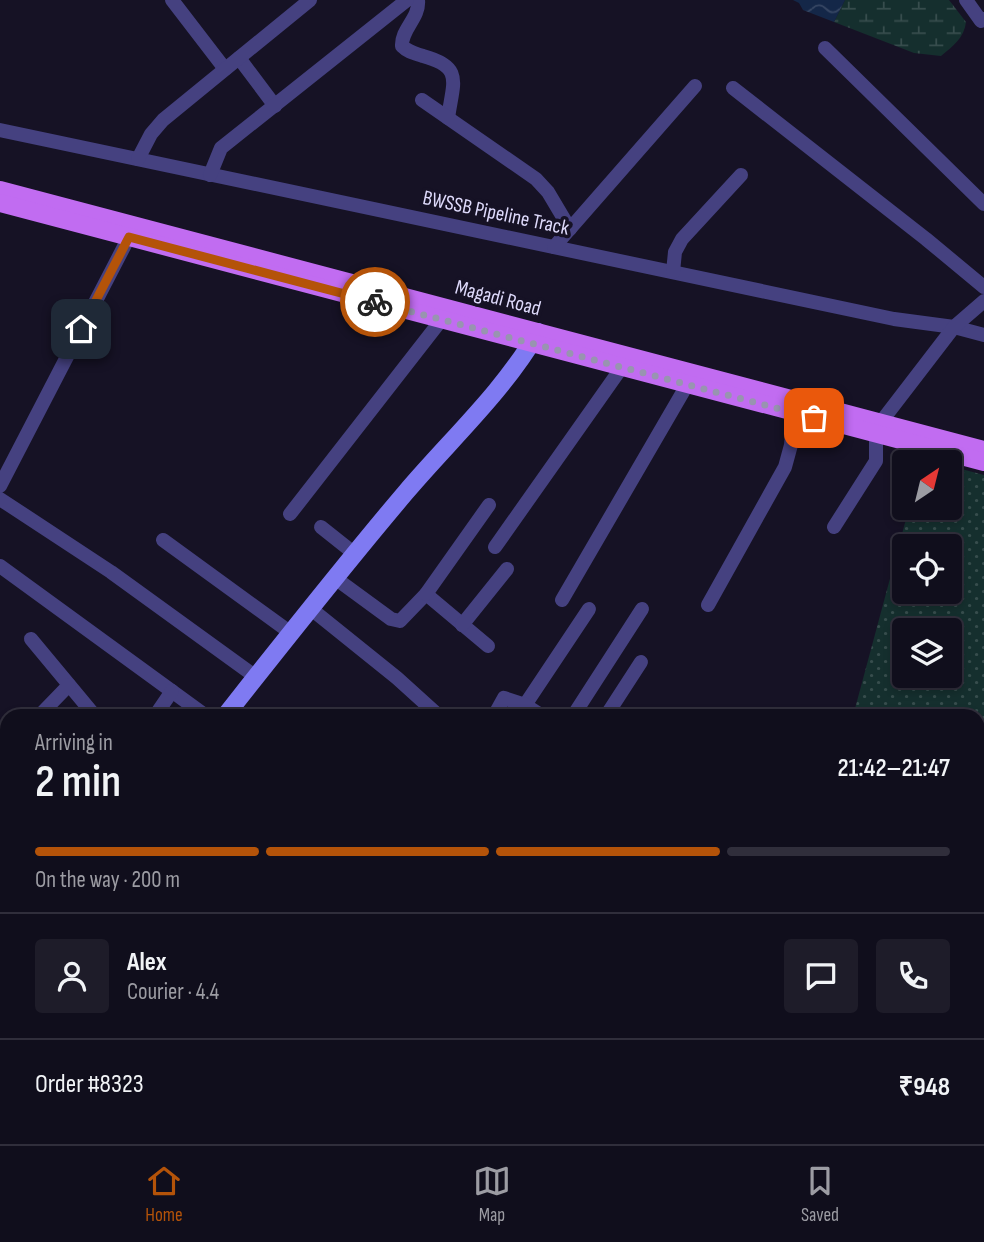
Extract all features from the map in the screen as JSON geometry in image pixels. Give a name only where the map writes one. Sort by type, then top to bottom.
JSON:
[{"type":"main road","name":"Magadi Road","points":[[0,190],[878,428],[984,463]]},
{"type":"main road","name":"Magadi Road","points":[[0,203],[442,319],[535,337],[622,367],[794,413],[984,450]]},
{"type":"street","points":[[138,159],[157,126],[310,0]]},
{"type":"street","points":[[210,175],[221,148],[407,0]]},
{"type":"street","points":[[418,0],[419,8],[403,37],[402,46],[407,51],[440,60],[451,70],[453,76],[448,117]]},
{"type":"street","points":[[966,0],[981,21],[984,19]]},
{"type":"street","points":[[177,2],[225,69]]},
{"type":"street","points":[[825,48],[984,204]]},
{"type":"street","points":[[239,58],[275,106]]},
{"type":"street","points":[[554,247],[695,86]]},
{"type":"street","points":[[733,88],[926,239],[984,288]]},
{"type":"street","points":[[422,100],[536,179],[548,192],[569,229]]},
{"type":"street","name":"BWSSB Pipeline Track","points":[[0,130],[894,319],[954,327],[984,335]]},
{"type":"street","points":[[673,272],[675,252],[682,239],[741,176]]},
{"type":"street","points":[[0,486],[129,237]]},
{"type":"street","points":[[834,527],[876,461],[878,428],[954,327],[984,300]]},
{"type":"street","points":[[290,514],[442,319]]},
{"type":"street","points":[[231,709],[310,608],[408,490],[487,402],[535,337]]},
{"type":"street","points":[[495,547],[622,367]]},
{"type":"street","points":[[562,600],[687,385]]},
{"type":"street","points":[[708,606],[785,467],[791,445],[794,413]]},
{"type":"street","points":[[0,499],[111,572],[256,677]]},
{"type":"street","points":[[335,578],[391,620],[400,621],[426,594],[489,505]]},
{"type":"street","points":[[321,527],[355,554]]},
{"type":"street","points":[[163,540],[291,632]]},
{"type":"street","points":[[0,566],[196,709]]},
{"type":"street","points":[[462,625],[507,569]]},
{"type":"street","points":[[426,594],[488,646]]},
{"type":"street","points":[[310,608],[431,709]]},
{"type":"street","points":[[525,705],[589,609]]},
{"type":"street","points":[[578,709],[642,609]]},
{"type":"street","points":[[31,639],[88,709]]},
{"type":"street","points":[[611,709],[641,662]]},
{"type":"street","points":[[45,709],[69,685]]},
{"type":"street","points":[[160,709],[172,691]]},
{"type":"street","points":[[498,709],[504,698],[531,709]]},
{"type":"green space","points":[[845,0],[949,0],[966,22],[965,28],[957,41],[941,56],[914,53],[834,22]]},
{"type":"green space","points":[[962,469],[984,475],[984,709],[855,709],[892,571],[892,604],[962,604],[962,534],[902,534],[906,520],[962,520]]},
{"type":"water","points":[[793,0],[845,0],[834,22],[803,10],[799,3]]},
{"type":"way so far","points":[[375,302],[814,418]]},
{"type":"route","points":[[81,329],[129,237],[375,302]]}]
